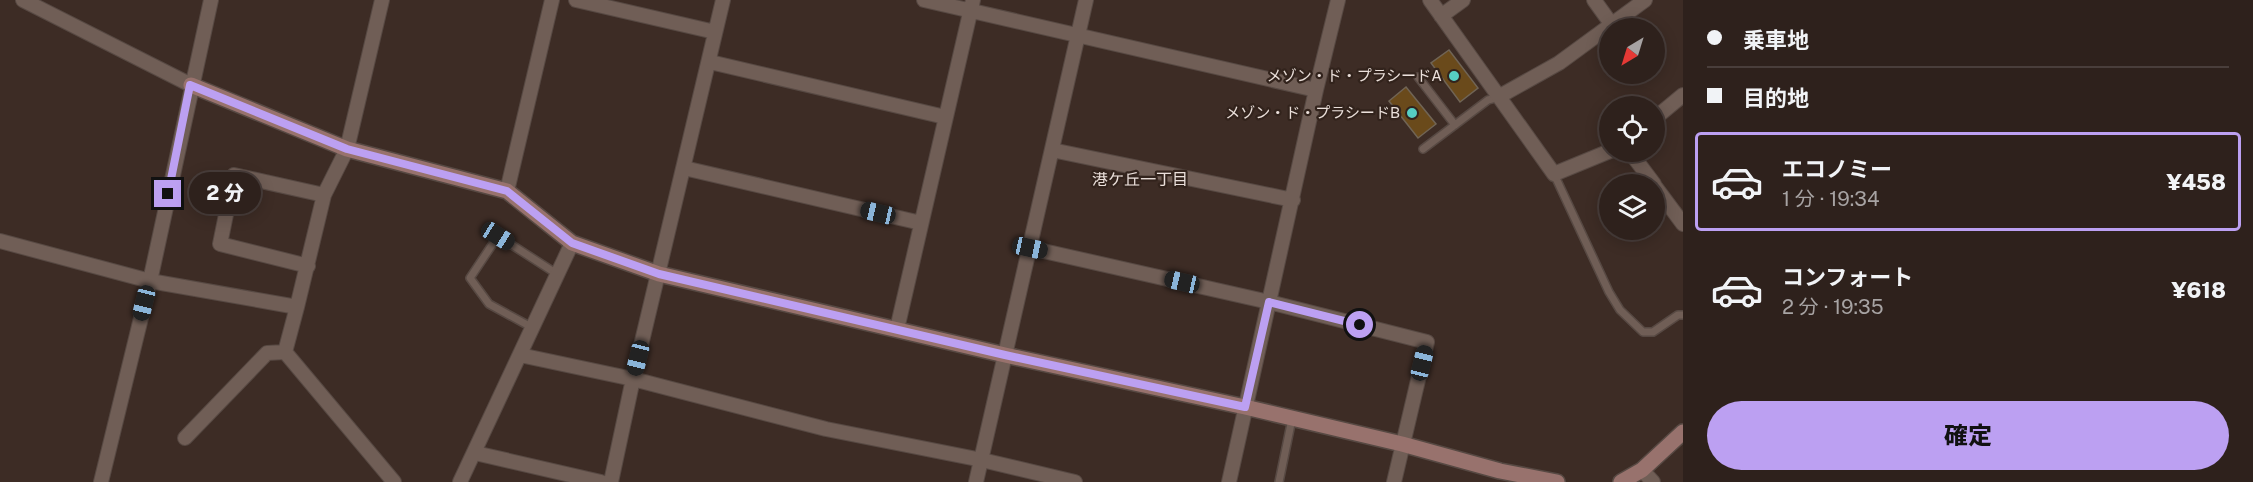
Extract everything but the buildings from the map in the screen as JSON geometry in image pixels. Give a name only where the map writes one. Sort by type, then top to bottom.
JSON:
[{"type":"street","points":[[23,0],[190,85],[347,149],[507,191],[572,243],[659,274],[1005,355],[1245,407],[1402,444],[1500,471],[1557,482]]},
{"type":"street","points":[[101,482],[150,281],[190,85],[211,0]]},
{"type":"street","points":[[285,352],[324,195],[347,149],[382,0]]},
{"type":"street","points":[[507,191],[552,0]]},
{"type":"street","points":[[576,0],[715,32]]},
{"type":"street","points":[[611,482],[633,379],[723,0]]},
{"type":"street","points":[[924,0],[972,5],[1078,35],[1316,90]]},
{"type":"street","points":[[976,482],[1086,0]]},
{"type":"street","points":[[1229,482],[1338,0]]},
{"type":"street","points":[[1430,0],[1554,174],[1599,156]]},
{"type":"street","points":[[1441,16],[1463,0]]},
{"type":"street","points":[[1594,0],[1607,18]]},
{"type":"street","points":[[1621,18],[1645,0]]},
{"type":"street","points":[[897,329],[972,5]]},
{"type":"street","points":[[1500,96],[1559,63],[1599,34]]},
{"type":"street","points":[[710,62],[945,117]]},
{"type":"street","points":[[1665,110],[1683,95]]},
{"type":"street","points":[[1052,150],[1293,200]]},
{"type":"street","points":[[684,168],[921,223]]},
{"type":"street","points":[[308,266],[220,244],[234,174],[324,195]]},
{"type":"street","points":[[1665,200],[1683,224]]},
{"type":"street","points":[[0,241],[150,281],[297,307]]},
{"type":"street","points":[[460,482],[572,243]]},
{"type":"street","points":[[1030,248],[1269,302],[1428,342],[1394,482]]},
{"type":"street","points":[[185,438],[267,353],[285,352]]},
{"type":"street","points":[[285,352],[394,482]]},
{"type":"street","points":[[520,355],[633,379],[826,429],[982,460],[1075,482]]},
{"type":"street","points":[[1621,482],[1642,470],[1683,432]]},
{"type":"street","points":[[475,453],[600,482]]},
{"type":"street","points":[[1642,470],[1653,482]]},
{"type":"lane","points":[[1418,77],[1455,125]]},
{"type":"lane","points":[[1424,149],[1488,100],[1500,96]]},
{"type":"lane","points":[[1554,174],[1609,292],[1620,310],[1643,332],[1653,332],[1678,315],[1683,315]]},
{"type":"lane","points":[[533,328],[489,304],[470,278],[498,236],[558,274]]},
{"type":"lane","points":[[1279,482],[1292,419]]},
{"type":"place","name":"メゾン・ド・プラシードA","points":[[1454,76]]},
{"type":"place","name":"メゾン・ド・プラシードB","points":[[1412,113]]},
{"type":"district","name":"港ケ丘一丁目","points":[[1140,179]]},
{"type":"route","points":[[168,194],[190,85],[347,149],[507,191],[572,243],[659,274],[1005,355],[1245,407],[1269,302],[1360,325]]}]
